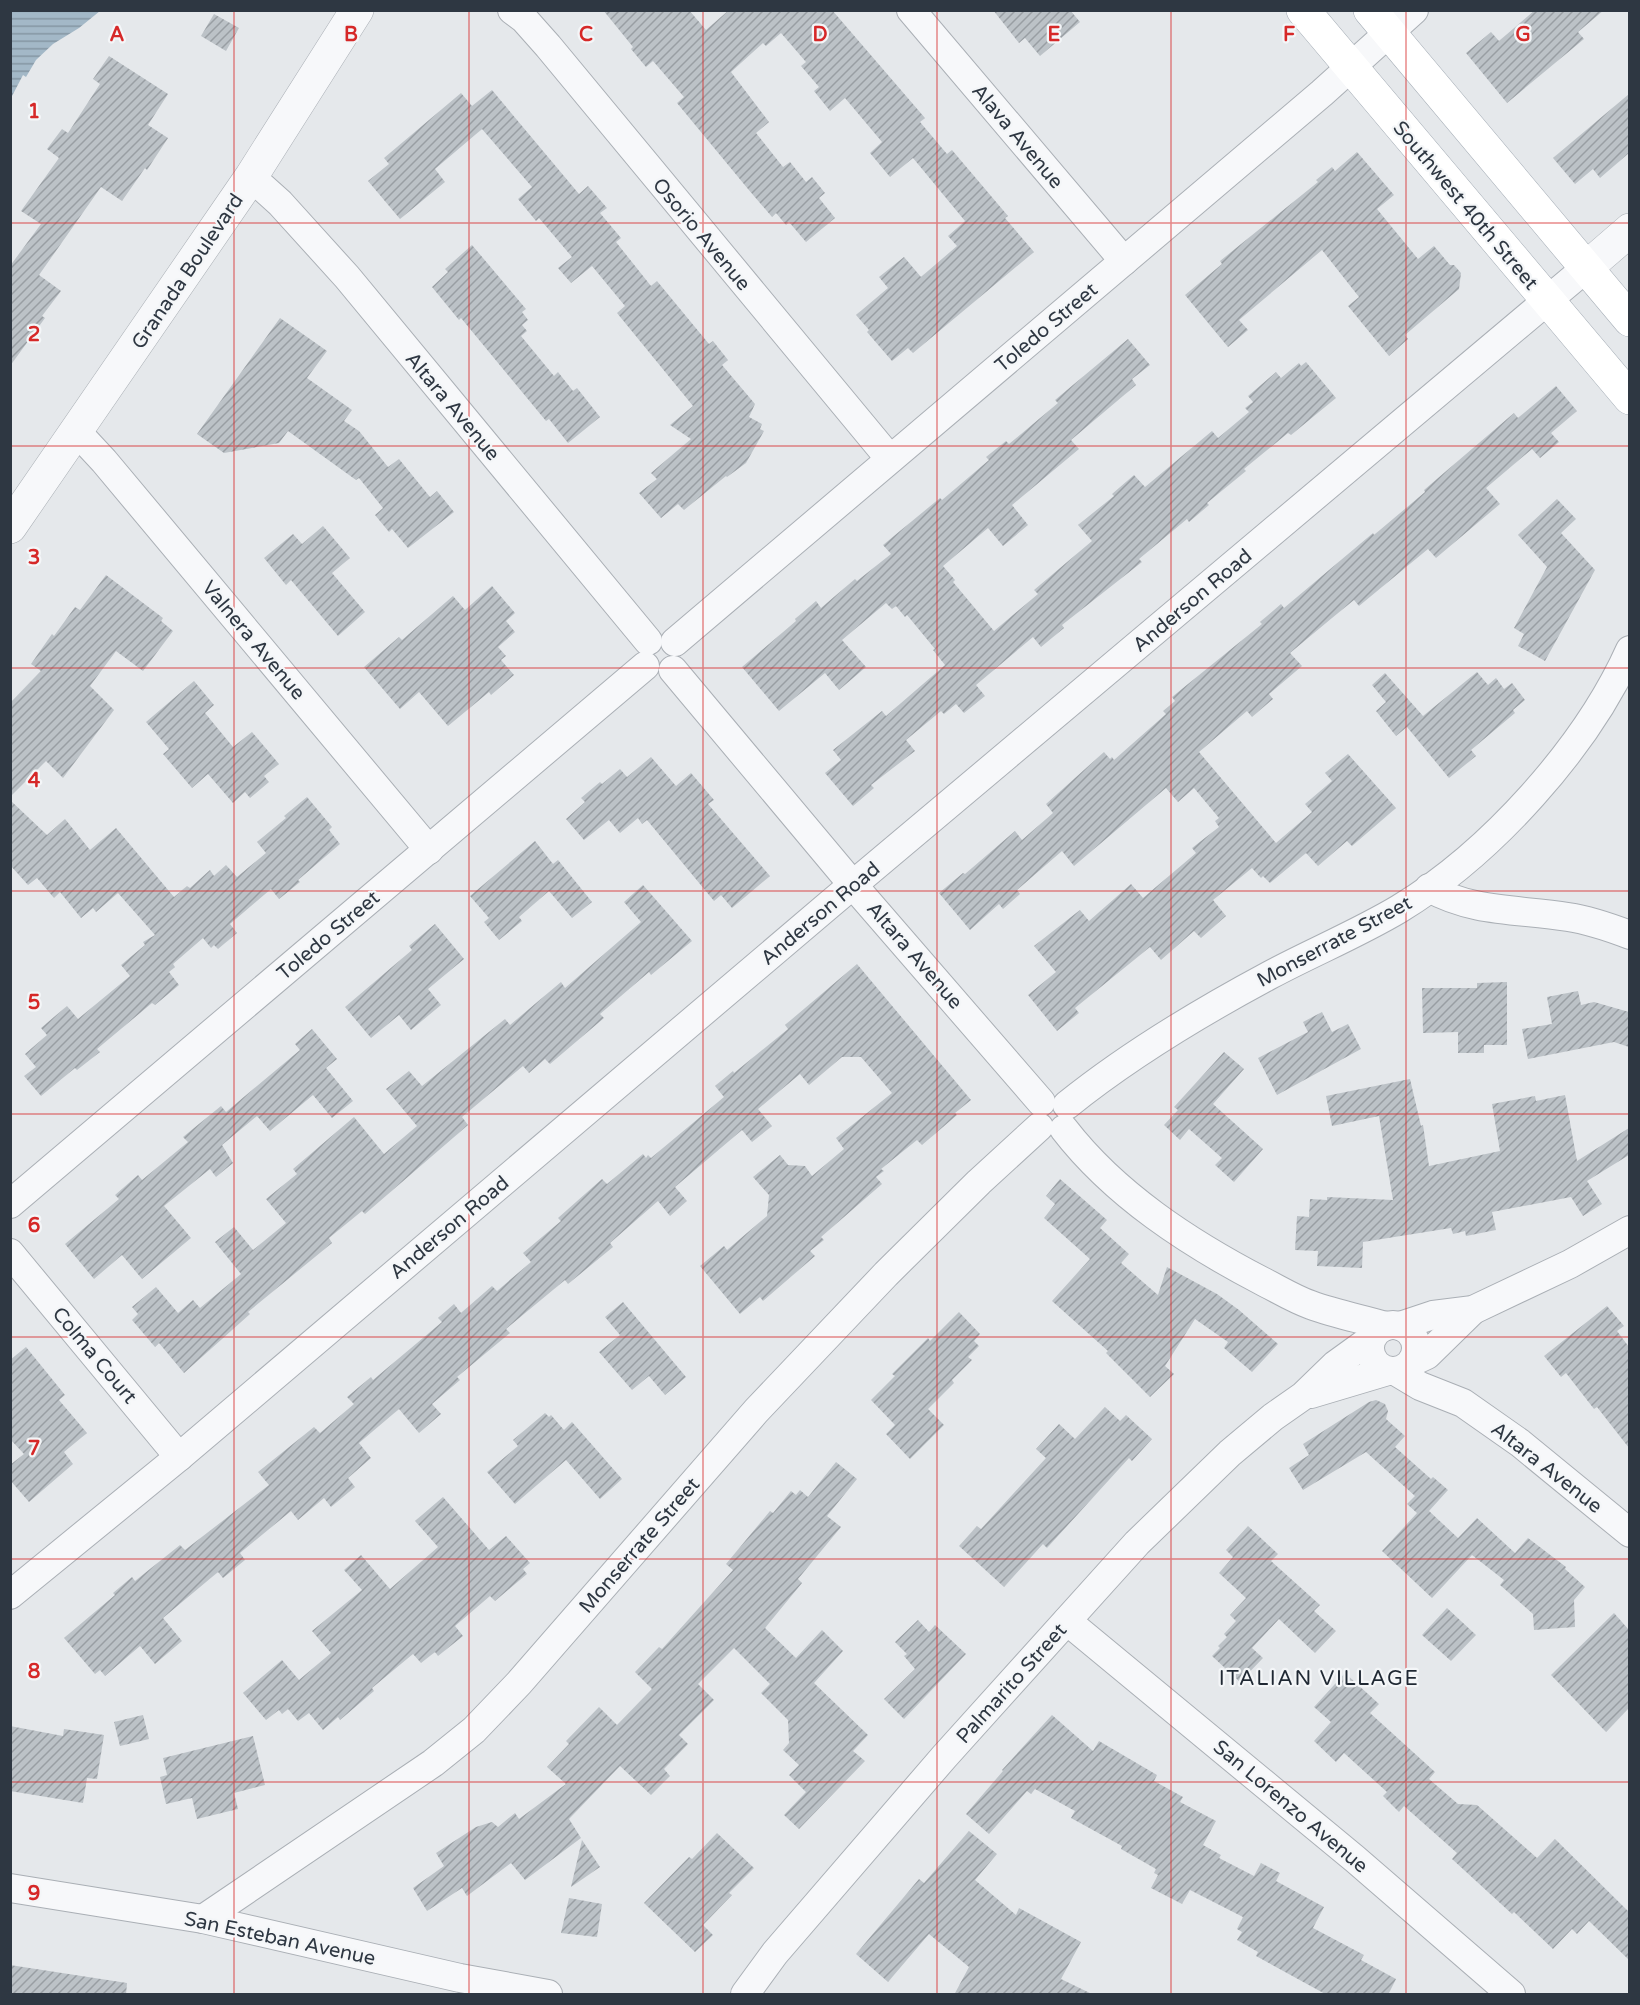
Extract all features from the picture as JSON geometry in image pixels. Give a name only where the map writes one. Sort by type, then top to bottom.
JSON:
[{"type":"main road","name":"Southwest 40th Street","points":[[1303,10],[1629,398]]},
{"type":"main road","points":[[1379,22],[1629,320]]},
{"type":"street","name":"Granada Boulevard","points":[[10,527],[251,177],[357,10]]},
{"type":"street","name":"Osorio Avenue","points":[[512,10],[548,46],[890,459]]},
{"type":"street","name":"Alava Avenue","points":[[911,10],[1124,261]]},
{"type":"street","name":"Toledo Street","points":[[10,1204],[429,850],[656,650],[890,459],[1351,68],[1379,22],[1414,10]]},
{"type":"street","name":"Altara Avenue","points":[[251,177],[280,203],[347,277],[656,650],[658,674],[673,670],[1079,1148],[1109,1177],[1172,1228],[1241,1270],[1311,1305],[1340,1334],[1392,1350],[1420,1386],[1463,1403],[1529,1450],[1629,1533]]},
{"type":"street","name":"Anderson Road","points":[[10,1595],[179,1457],[1629,230]]},
{"type":"street","name":"Valnera Avenue","points":[[77,432],[104,460],[429,850]]},
{"type":"street","name":"Monserrate Street","points":[[203,1919],[433,1763],[474,1730],[519,1683],[756,1411],[903,1257],[979,1182],[1053,1116],[1118,1067],[1198,1016],[1269,975],[1374,923],[1429,888],[1478,849],[1516,811],[1591,720],[1629,650]]},
{"type":"street","points":[[1429,888],[1444,896],[1479,908],[1585,920],[1629,935]]},
{"type":"street","name":"Palmarito Street","points":[[1303,1396],[1570,1264],[1629,1230]]},
{"type":"street","name":"Colma Court","points":[[10,1253],[179,1457]]},
{"type":"street","name":"Palmarito Street","points":[[745,1995],[776,1953],[944,1756],[1168,1510],[1230,1453],[1303,1396],[1335,1365],[1392,1350],[1433,1315],[1473,1310]]},
{"type":"street","name":"San Lorenzo Avenue","points":[[1067,1621],[1355,1859],[1511,1995]]},
{"type":"street","name":"San Esteban Avenue","points":[[10,1888],[203,1919],[460,1978],[548,1995]]},
{"type":"water","points":[[11,10],[100,11],[79,28],[53,44],[36,60],[26,77],[23,75],[11,98]]},
{"type":"building","points":[[603,10],[689,10],[706,30],[729,10],[832,10],[925,118],[920,122],[947,154],[952,150],[1008,216],[1005,218],[1034,252],[913,353],[908,348],[892,361],[867,332],[869,330],[856,315],[888,288],[879,277],[904,257],[921,277],[957,246],[948,236],[965,221],[913,158],[890,177],[870,153],[882,142],[845,98],[830,111],[814,91],[819,87],[801,66],[806,62],[781,33],[766,46],[763,43],[731,72],[769,122],[756,133],[783,167],[790,162],[806,182],[812,177],[825,193],[819,198],[835,218],[806,242],[789,222],[786,225],[776,213],[772,217],[677,103],[684,97],[653,61],[646,67]]},
{"type":"building","points":[[993,10],[1070,10],[1080,22],[1040,56],[1025,38],[1019,43]]},
{"type":"building","points":[[1535,10],[1604,10],[1578,32],[1584,39],[1507,103],[1466,53],[1491,32],[1499,41]]},
{"type":"building","points":[[214,14],[239,28],[226,51],[201,36]]},
{"type":"building","points":[[109,56],[168,94],[148,125],[168,138],[147,170],[145,168],[122,201],[101,187],[39,275],[61,291],[42,316],[45,318],[10,366],[10,266],[41,224],[21,211],[59,158],[47,149],[62,129],[68,133],[100,84],[93,79]]},
{"type":"building","points":[[492,90],[579,194],[588,186],[607,208],[600,213],[621,238],[616,242],[651,286],[657,281],[709,344],[713,341],[728,360],[722,365],[755,404],[749,417],[762,424],[760,429],[764,431],[746,463],[684,510],[678,504],[661,518],[639,493],[657,479],[651,473],[691,439],[670,425],[693,406],[617,313],[625,306],[592,266],[571,283],[558,268],[572,257],[539,218],[536,221],[518,199],[532,187],[482,129],[435,169],[445,182],[400,219],[368,181],[389,164],[384,158],[461,93],[472,106]]},
{"type":"building","points":[[1629,94],[1629,153],[1600,178],[1593,169],[1575,184],[1553,158]]},
{"type":"building","points":[[1357,152],[1394,195],[1377,209],[1418,259],[1434,246],[1450,265],[1454,265],[1461,273],[1459,289],[1405,335],[1408,339],[1389,356],[1348,306],[1359,297],[1322,250],[1239,320],[1248,330],[1228,347],[1185,295],[1222,264],[1220,261],[1318,182],[1316,180],[1332,167],[1335,171]]},
{"type":"building","points":[[472,245],[526,309],[522,312],[528,320],[522,325],[527,331],[521,336],[554,376],[558,372],[573,391],[577,388],[600,417],[568,443],[549,419],[546,421],[461,318],[459,320],[432,287],[448,272],[445,269]]},
{"type":"building","points":[[280,318],[327,351],[307,378],[352,410],[344,421],[359,431],[388,467],[399,459],[430,497],[437,491],[454,512],[408,548],[392,529],[389,532],[375,515],[383,508],[359,478],[356,480],[288,431],[279,443],[224,453],[197,434]]},
{"type":"building","points":[[1128,339],[1150,365],[1132,379],[1136,385],[1071,440],[1079,449],[1012,505],[1028,525],[1003,546],[988,528],[943,566],[955,580],[953,582],[994,631],[1038,594],[1034,590],[1092,541],[1078,525],[1114,496],[1112,494],[1134,475],[1145,487],[1212,431],[1218,438],[1249,412],[1245,408],[1253,402],[1248,396],[1276,372],[1281,378],[1299,363],[1301,366],[1306,362],[1336,398],[1244,469],[1246,471],[1207,503],[1209,505],[1189,522],[1187,519],[1139,559],[1142,562],[1062,625],[1064,628],[1041,647],[1033,637],[976,685],[985,696],[964,713],[956,704],[944,714],[941,711],[906,740],[915,751],[871,785],[874,788],[853,806],[825,773],[841,760],[833,750],[882,711],[886,716],[945,665],[933,650],[935,649],[907,615],[905,617],[896,606],[892,609],[886,603],[842,640],[866,667],[839,690],[825,673],[779,711],[742,667],[816,601],[821,608],[855,579],[857,581],[891,554],[883,545],[940,498],[942,500],[989,460],[986,457],[1006,441],[1009,444],[1058,403],[1055,400]]},
{"type":"building","points":[[1556,386],[1577,411],[1551,433],[1559,442],[1540,458],[1532,449],[1486,488],[1500,504],[1436,558],[1428,549],[1359,606],[1354,600],[1332,618],[1290,653],[1302,666],[1269,694],[1273,699],[1252,717],[1247,711],[1199,752],[1276,843],[1312,812],[1305,804],[1332,781],[1325,773],[1348,754],[1396,808],[1352,846],[1347,841],[1318,866],[1306,853],[1270,883],[1263,876],[1261,878],[1252,868],[1213,900],[1226,916],[1201,938],[1194,931],[1161,960],[1150,947],[1075,1008],[1079,1013],[1057,1031],[1028,995],[1056,972],[1034,946],[1080,910],[1089,921],[1131,884],[1143,898],[1196,853],[1192,848],[1219,827],[1215,821],[1219,818],[1194,788],[1178,802],[1166,788],[1074,866],[1062,851],[1017,890],[1020,894],[1003,909],[999,904],[970,930],[939,893],[1015,831],[1022,840],[1053,813],[1046,804],[1104,752],[1114,760],[1166,714],[1163,711],[1175,701],[1172,697],[1262,624],[1260,622],[1281,604],[1284,608],[1425,492],[1424,490],[1514,413],[1518,418]]},
{"type":"building","points":[[1557,499],[1576,519],[1561,533],[1595,570],[1545,661],[1518,646],[1524,634],[1514,628],[1547,567],[1518,535]]},
{"type":"building","points":[[323,526],[350,558],[332,573],[365,612],[338,636],[291,580],[286,585],[264,558],[293,534],[302,544]]},
{"type":"building","points":[[106,575],[163,618],[161,621],[173,631],[143,671],[116,651],[90,686],[114,710],[63,778],[46,761],[10,797],[10,703],[41,671],[31,664],[52,634],[54,636],[75,607],[80,610]]},
{"type":"building","points":[[492,586],[515,613],[506,621],[515,632],[498,647],[506,656],[501,660],[514,675],[491,695],[489,692],[448,726],[419,692],[400,709],[364,667],[399,637],[402,640],[453,596],[465,610]]},
{"type":"building","points":[[1477,672],[1488,685],[1496,678],[1504,689],[1512,683],[1525,700],[1513,710],[1515,713],[1471,750],[1476,756],[1449,778],[1407,727],[1396,736],[1376,711],[1386,702],[1372,685],[1385,673],[1423,716]]},
{"type":"building","points":[[194,681],[214,705],[205,713],[233,747],[252,732],[279,764],[264,776],[269,782],[250,798],[245,792],[233,803],[208,774],[192,788],[163,754],[169,749],[146,722]]},
{"type":"building","points":[[651,757],[676,786],[691,773],[714,800],[708,804],[770,876],[732,908],[721,895],[714,901],[647,820],[642,824],[638,818],[620,833],[609,820],[584,840],[566,819],[585,802],[581,798],[600,782],[602,784],[620,769],[627,777]]},
{"type":"building","points":[[307,797],[332,827],[329,830],[340,844],[279,899],[271,889],[230,924],[237,933],[218,949],[214,945],[211,948],[203,938],[173,964],[175,967],[169,972],[179,985],[155,1005],[152,1003],[97,1049],[100,1052],[77,1070],[75,1068],[41,1096],[24,1076],[36,1067],[25,1054],[47,1035],[41,1028],[67,1006],[78,1019],[130,976],[121,965],[145,945],[143,942],[155,935],[118,893],[96,912],[93,908],[81,918],[60,892],[54,898],[37,878],[28,885],[10,865],[10,800],[47,835],[65,819],[90,850],[116,828],[174,897],[187,886],[190,888],[210,870],[214,876],[226,865],[237,877],[266,853],[257,842]]},
{"type":"building","points":[[535,841],[553,864],[558,860],[592,902],[572,918],[549,891],[519,917],[522,921],[499,940],[484,922],[489,918],[470,896]]},
{"type":"building","points":[[643,885],[692,941],[651,975],[649,972],[600,1014],[604,1018],[550,1064],[545,1059],[529,1073],[523,1066],[462,1117],[468,1125],[365,1214],[362,1211],[329,1238],[332,1243],[248,1312],[250,1314],[184,1373],[159,1343],[155,1347],[132,1320],[138,1314],[132,1307],[156,1287],[178,1313],[193,1300],[200,1308],[241,1274],[215,1242],[234,1227],[253,1250],[286,1223],[266,1199],[297,1174],[293,1169],[354,1117],[384,1154],[417,1126],[386,1089],[409,1071],[422,1086],[505,1019],[510,1025],[561,982],[565,988],[641,922],[624,902]]},
{"type":"building","points":[[435,924],[464,959],[428,989],[441,1005],[411,1030],[399,1015],[371,1038],[345,1007],[412,950],[409,946]]},
{"type":"building","points":[[857,964],[971,1100],[922,1145],[917,1140],[881,1169],[884,1171],[876,1177],[882,1184],[821,1237],[824,1240],[810,1251],[815,1256],[763,1301],[760,1297],[740,1314],[700,1266],[724,1246],[727,1250],[767,1216],[769,1195],[753,1177],[780,1155],[788,1165],[805,1166],[812,1176],[844,1149],[836,1138],[892,1093],[861,1057],[842,1057],[809,1085],[800,1074],[758,1109],[772,1126],[752,1142],[742,1130],[675,1187],[687,1201],[670,1216],[658,1201],[610,1243],[613,1247],[568,1284],[565,1280],[506,1329],[510,1333],[457,1377],[460,1380],[432,1404],[441,1414],[419,1433],[399,1409],[359,1443],[371,1458],[348,1478],[355,1487],[331,1507],[324,1498],[298,1520],[291,1511],[240,1553],[245,1560],[223,1578],[218,1572],[163,1618],[182,1641],[155,1664],[140,1646],[105,1676],[100,1670],[95,1674],[64,1638],[115,1595],[113,1593],[132,1577],[135,1581],[180,1545],[185,1550],[269,1485],[258,1472],[314,1427],[320,1433],[354,1404],[347,1397],[371,1377],[373,1380],[442,1322],[438,1318],[454,1304],[461,1313],[492,1286],[497,1291],[531,1262],[523,1253],[561,1221],[558,1218],[602,1179],[607,1184],[643,1154],[646,1158],[648,1155],[651,1158],[724,1097],[715,1086],[788,1029],[785,1025]]},
{"type":"building","points":[[1507,982],[1507,1045],[1484,1045],[1484,1053],[1458,1053],[1458,1032],[1423,1033],[1422,988],[1477,988],[1477,983]]},
{"type":"building","points":[[1578,991],[1581,1005],[1594,1002],[1629,1012],[1629,1047],[1614,1042],[1528,1059],[1522,1029],[1552,1024],[1547,997]]},
{"type":"building","points":[[1322,1012],[1332,1032],[1348,1024],[1361,1049],[1277,1095],[1258,1058],[1308,1032],[1303,1022]]},
{"type":"building","points":[[312,1029],[337,1059],[326,1068],[353,1101],[332,1118],[313,1095],[270,1131],[257,1116],[222,1145],[233,1163],[216,1177],[210,1169],[164,1206],[191,1238],[142,1279],[122,1255],[94,1279],[65,1244],[119,1199],[115,1195],[138,1175],[142,1180],[188,1142],[183,1137],[221,1106],[226,1112],[300,1050],[295,1044]]},
{"type":"building","points":[[1224,1052],[1244,1069],[1213,1104],[1263,1149],[1234,1182],[1215,1165],[1222,1158],[1189,1129],[1180,1140],[1164,1125],[1178,1110],[1174,1107]]},
{"type":"building","points":[[1410,1079],[1421,1126],[1423,1125],[1429,1166],[1500,1151],[1492,1104],[1535,1096],[1536,1101],[1565,1095],[1577,1161],[1629,1128],[1629,1155],[1587,1181],[1602,1204],[1583,1216],[1571,1197],[1492,1212],[1496,1230],[1466,1236],[1465,1231],[1453,1234],[1451,1228],[1363,1242],[1362,1268],[1317,1266],[1318,1251],[1295,1250],[1297,1216],[1309,1217],[1310,1199],[1327,1200],[1327,1197],[1393,1200],[1379,1116],[1332,1126],[1326,1096]]},
{"type":"building","points":[[1060,1179],[1107,1220],[1100,1228],[1129,1254],[1121,1263],[1158,1295],[1167,1267],[1217,1294],[1278,1344],[1252,1372],[1224,1348],[1228,1342],[1195,1319],[1165,1366],[1174,1374],[1150,1397],[1106,1353],[1108,1351],[1052,1301],[1090,1259],[1044,1218],[1055,1204],[1046,1196]]},
{"type":"building","points":[[623,1302],[686,1377],[665,1395],[649,1376],[632,1390],[599,1352],[620,1335],[605,1317]]},
{"type":"building","points":[[1607,1306],[1624,1326],[1617,1331],[1629,1347],[1629,1448],[1597,1407],[1594,1409],[1566,1373],[1561,1377],[1544,1356]]},
{"type":"building","points":[[959,1312],[980,1334],[974,1341],[979,1346],[968,1357],[972,1360],[952,1380],[954,1383],[928,1409],[944,1425],[910,1459],[886,1434],[895,1425],[871,1400],[895,1376],[892,1374],[928,1338],[930,1341]]},
{"type":"building","points":[[26,1347],[65,1395],[59,1400],[87,1433],[64,1452],[73,1464],[29,1502],[10,1480],[10,1465],[24,1454],[10,1439],[10,1360]]},
{"type":"building","points":[[1376,1400],[1385,1404],[1388,1411],[1386,1419],[1405,1436],[1395,1447],[1431,1479],[1433,1477],[1448,1490],[1429,1511],[1458,1538],[1477,1518],[1515,1553],[1528,1538],[1566,1567],[1565,1569],[1585,1587],[1574,1600],[1575,1627],[1534,1630],[1533,1614],[1500,1585],[1504,1580],[1472,1555],[1432,1598],[1382,1551],[1417,1513],[1407,1504],[1415,1496],[1366,1452],[1303,1490],[1289,1468],[1309,1455],[1303,1444],[1369,1402]]},
{"type":"building","points":[[1105,1407],[1120,1421],[1126,1415],[1152,1439],[1132,1461],[1129,1458],[1047,1548],[1043,1544],[1004,1587],[959,1546],[977,1526],[981,1529],[1046,1458],[1036,1449],[1059,1424],[1075,1439]]},
{"type":"building","points":[[545,1413],[549,1417],[551,1415],[564,1430],[572,1422],[622,1479],[600,1499],[566,1460],[515,1504],[487,1472],[518,1446],[513,1440]]},
{"type":"building","points":[[836,1462],[857,1479],[827,1516],[841,1527],[798,1579],[802,1583],[765,1628],[796,1658],[822,1630],[843,1651],[814,1683],[868,1735],[853,1751],[865,1761],[799,1829],[784,1815],[806,1792],[789,1775],[799,1765],[783,1750],[789,1743],[788,1720],[761,1693],[770,1684],[734,1648],[698,1684],[714,1700],[679,1735],[688,1744],[664,1769],[670,1776],[651,1795],[620,1766],[569,1819],[581,1838],[525,1880],[511,1863],[467,1896],[462,1888],[427,1911],[413,1888],[444,1866],[436,1853],[476,1827],[492,1822],[498,1827],[515,1813],[519,1819],[566,1784],[547,1767],[569,1744],[566,1741],[599,1707],[617,1725],[652,1689],[635,1672],[659,1647],[662,1649],[733,1570],[726,1564],[770,1511],[773,1513],[791,1491],[796,1495],[800,1490],[808,1497]]},
{"type":"building","points":[[443,1497],[489,1550],[506,1536],[530,1563],[523,1569],[527,1574],[495,1601],[490,1596],[455,1626],[463,1636],[438,1656],[435,1652],[421,1663],[413,1654],[372,1688],[374,1691],[340,1720],[338,1717],[323,1730],[309,1713],[298,1721],[288,1709],[282,1714],[279,1710],[266,1720],[243,1693],[282,1660],[299,1680],[331,1653],[312,1631],[362,1590],[344,1570],[361,1555],[390,1589],[438,1547],[415,1521]]},
{"type":"building","points":[[1248,1526],[1278,1554],[1271,1561],[1320,1605],[1314,1611],[1336,1631],[1315,1653],[1279,1619],[1252,1648],[1263,1658],[1240,1682],[1212,1656],[1227,1637],[1224,1634],[1236,1621],[1230,1615],[1246,1598],[1219,1573],[1233,1557],[1226,1550]]},
{"type":"building","points":[[1447,1608],[1476,1635],[1451,1661],[1422,1635]]},
{"type":"building","points":[[1614,1613],[1629,1630],[1629,1708],[1606,1732],[1551,1675]]},
{"type":"building","points":[[918,1620],[929,1632],[935,1625],[966,1654],[904,1719],[884,1699],[915,1669],[904,1656],[907,1654],[895,1642]]},
{"type":"building","points":[[1345,1673],[1379,1704],[1370,1713],[1435,1772],[1429,1779],[1458,1804],[1477,1805],[1537,1858],[1555,1839],[1629,1912],[1629,1960],[1589,1921],[1577,1934],[1572,1929],[1553,1949],[1452,1859],[1457,1853],[1404,1806],[1399,1812],[1383,1796],[1387,1792],[1344,1753],[1336,1762],[1314,1741],[1331,1722],[1314,1707]]},
{"type":"building","points":[[143,1715],[149,1739],[120,1746],[114,1722]]},
{"type":"building","points":[[1052,1715],[1093,1751],[1099,1741],[1157,1775],[1154,1781],[1183,1797],[1180,1802],[1216,1821],[1203,1845],[1221,1855],[1219,1858],[1254,1876],[1261,1863],[1280,1873],[1276,1881],[1324,1907],[1313,1928],[1364,1955],[1361,1960],[1396,1979],[1388,1995],[1327,1995],[1256,1956],[1258,1952],[1237,1940],[1242,1932],[1237,1929],[1243,1917],[1190,1890],[1182,1904],[1151,1888],[1158,1875],[1154,1873],[1156,1869],[1121,1849],[1122,1846],[1071,1818],[1075,1811],[1035,1789],[1031,1794],[1027,1791],[989,1834],[966,1814]]},
{"type":"building","points":[[10,1726],[63,1736],[64,1729],[104,1735],[97,1779],[87,1778],[83,1803],[10,1791]]},
{"type":"building","points":[[253,1736],[265,1785],[234,1793],[238,1809],[197,1819],[192,1798],[166,1804],[160,1777],[167,1775],[163,1758]]},
{"type":"building","points":[[969,1831],[997,1854],[975,1880],[1016,1915],[1019,1908],[1081,1942],[1061,1979],[1094,1995],[954,1995],[969,1967],[929,1934],[888,1982],[856,1954],[919,1879],[924,1883]]},
{"type":"building","points":[[717,1833],[754,1868],[729,1893],[732,1895],[703,1925],[713,1935],[695,1952],[644,1903],[689,1857],[692,1859]]},
{"type":"building","points":[[582,1840],[600,1867],[571,1887]]},
{"type":"building","points":[[569,1898],[602,1904],[597,1937],[561,1933]]},
{"type":"building","points":[[10,1965],[127,1983],[126,1995],[10,1995]]},
{"type":"district","name":"ITALIAN VILLAGE","points":[[1319,1678]]}]
